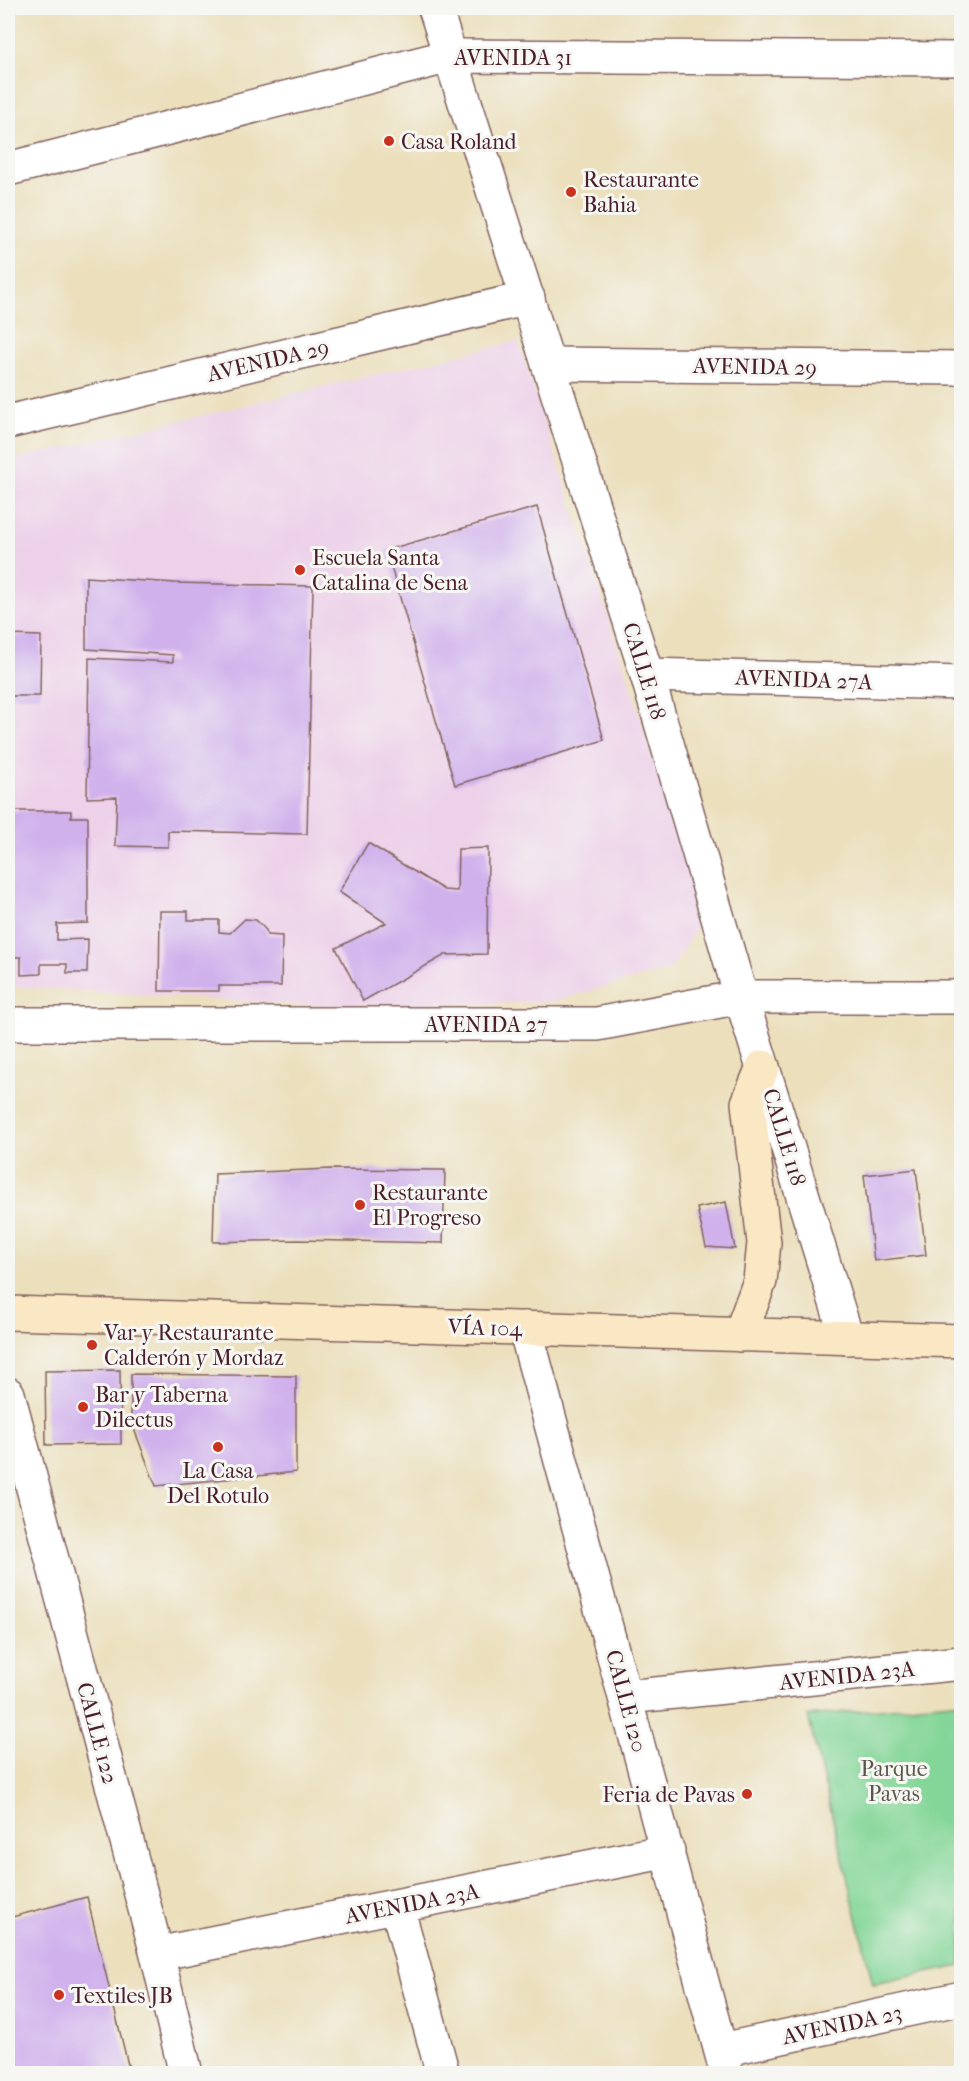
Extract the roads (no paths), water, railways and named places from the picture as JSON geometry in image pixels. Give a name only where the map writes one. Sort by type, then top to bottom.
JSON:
[{"type":"main road","points":[[740,1335],[760,1281],[764,1242],[748,1103],[763,1067]]},
{"type":"main road","name":"VÍA 104","points":[[8,1313],[962,1341]]},
{"type":"street","name":"CALLE 118","points":[[435,8],[647,675],[741,997],[847,1338]]},
{"type":"street","name":"AVENIDA 31","points":[[8,169],[450,56],[962,59]]},
{"type":"street","name":"AVENIDA 29","points":[[8,422],[528,298]]},
{"type":"street","name":"AVENIDA 29","points":[[548,364],[962,368]]},
{"type":"street","name":"AVENIDA 27A","points":[[647,675],[962,683]]},
{"type":"street","name":"AVENIDA 27","points":[[8,1024],[597,1024],[741,997],[962,997]]},
{"type":"street","name":"CALLE 120","points":[[525,1328],[724,2062]]},
{"type":"street","name":"CALLE 122","points":[[8,1394],[157,1954],[186,2073]]},
{"type":"street","name":"AVENIDA 23A","points":[[626,1697],[962,1663]]},
{"type":"street","name":"AVENIDA 23A","points":[[157,1954],[668,1851]]},
{"type":"street","points":[[396,1906],[443,2073]]},
{"type":"street","name":"AVENIDA 23","points":[[724,2062],[962,1998]]},
{"type":"place","name":"Casa Roland","points":[[389,141]]},
{"type":"place","name":"Restaurante Bahia","points":[[571,192]]},
{"type":"place","name":"Escuela Santa Catalina de Sena","points":[[300,570]]},
{"type":"place","name":"Restaurante El Progreso","points":[[360,1205]]},
{"type":"place","name":"Var y Restaurante Calderón y Mordaz","points":[[92,1345]]},
{"type":"place","name":"Bar y Taberna Dilectus","points":[[83,1407]]},
{"type":"place","name":"La Casa Del Rotulo","points":[[218,1447]]},
{"type":"place","name":"Feria de Pavas","points":[[747,1794]]},
{"type":"place","name":"Textiles JB","points":[[59,1995]]},
{"type":"park label","name":"Parque Pavas","points":[[894,1781]]}]
